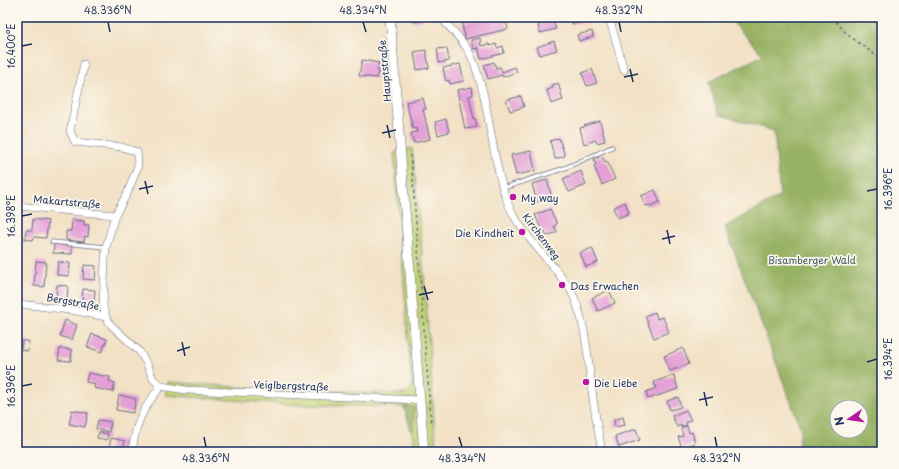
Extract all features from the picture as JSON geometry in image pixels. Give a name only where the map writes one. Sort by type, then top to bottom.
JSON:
[{"type":"main road","name":"Hauptstraße","points":[[390,17],[424,452]]},
{"type":"street","name":"Kirchenweg","points":[[440,17],[465,45],[475,65],[485,103],[498,171],[509,206],[523,230],[570,289],[579,311],[587,349],[593,400],[602,452]]},
{"type":"street","points":[[609,17],[624,70]]},
{"type":"street","points":[[84,64],[70,131],[75,142],[122,147],[137,152],[138,166],[127,194],[115,215],[106,247],[103,306],[106,317]]},
{"type":"street","name":"Makartstraße","points":[[17,206],[115,215]]},
{"type":"street","name":"Bergstraße","points":[[17,304],[77,311],[106,317],[111,325],[139,352],[154,379],[161,386]]},
{"type":"street","points":[[132,452],[138,421],[147,404],[161,386]]},
{"type":"street","name":"Veiglbergstraße","points":[[161,386],[186,390],[420,400]]},
{"type":"lane","points":[[503,188],[565,168],[612,147]]},
{"type":"lane","points":[[52,242],[106,247]]},
{"type":"path","points":[[832,17],[848,35],[882,60]]},
{"type":"path","points":[[409,150],[412,169],[431,426]]},
{"type":"green space","name":"Bisamberger Wald","points":[[728,17],[882,17],[882,452],[797,452],[801,429],[725,227],[780,196],[774,131],[718,114],[709,82],[763,55]]},
{"type":"green space","points":[[412,148],[426,300],[436,452],[416,452],[412,434],[413,407],[297,405],[165,395],[168,382],[249,388],[406,394],[412,389],[394,153]]},
{"type":"green space","points":[[404,407],[414,407],[412,434]]},
{"type":"building","points":[[412,17],[423,17],[424,20],[413,22]]},
{"type":"building","points":[[492,17],[505,17],[508,29],[465,39],[462,24]]},
{"type":"building","points":[[569,17],[592,17],[588,19],[589,21],[572,24]]},
{"type":"building","points":[[553,20],[556,29],[540,33],[538,25]]},
{"type":"building","points":[[592,31],[593,37],[579,41],[577,35]]},
{"type":"building","points":[[480,38],[481,46],[496,44],[497,48],[503,46],[504,53],[481,59],[478,48],[473,49],[471,40]]},
{"type":"building","points":[[554,41],[557,50],[540,55],[537,47]]},
{"type":"building","points":[[447,48],[449,61],[439,63],[437,49]]},
{"type":"building","points":[[426,50],[429,68],[417,70],[414,52]]},
{"type":"building","points":[[362,60],[379,63],[377,78],[359,76]]},
{"type":"building","points":[[494,62],[496,68],[500,67],[502,72],[515,67],[517,72],[503,77],[502,75],[488,79],[484,65]]},
{"type":"building","points":[[460,64],[464,81],[450,84],[449,80],[446,81],[443,68]]},
{"type":"building","points":[[592,69],[597,83],[587,86],[582,73]]},
{"type":"building","points":[[558,83],[563,100],[551,104],[547,90],[553,88],[552,85]]},
{"type":"building","points":[[472,87],[473,95],[469,96],[477,127],[465,129],[457,90]]},
{"type":"building","points":[[521,96],[524,107],[510,111],[506,100]]},
{"type":"building","points":[[423,98],[426,109],[423,109],[430,139],[414,143],[411,133],[417,132],[416,128],[413,129],[406,102]]},
{"type":"building","points":[[446,119],[449,132],[438,135],[435,122]]},
{"type":"building","points":[[600,121],[605,141],[597,143],[596,140],[584,144],[580,128]]},
{"type":"building","points":[[559,138],[565,156],[555,159],[550,141]]},
{"type":"building","points":[[531,151],[535,171],[516,175],[511,155]]},
{"type":"building","points":[[602,156],[605,162],[607,161],[615,179],[602,185],[594,166],[596,165],[594,159]]},
{"type":"building","points":[[581,171],[586,185],[569,192],[563,179]]},
{"type":"building","points":[[547,180],[552,198],[537,202],[532,184]]},
{"type":"building","points":[[655,190],[660,202],[646,206],[641,196]]},
{"type":"building","points":[[625,202],[629,213],[618,218],[613,208]]},
{"type":"building","points":[[550,209],[557,224],[554,226],[557,232],[547,236],[544,230],[542,231],[535,215]]},
{"type":"building","points":[[33,219],[48,221],[46,238],[34,237],[33,240],[25,239],[26,230],[32,230]]},
{"type":"building","points":[[72,220],[84,221],[84,225],[89,225],[88,237],[85,236],[84,242],[66,240],[66,231],[71,231]]},
{"type":"building","points":[[54,244],[72,246],[72,254],[53,253]]},
{"type":"building","points":[[592,248],[598,262],[586,267],[580,253]]},
{"type":"building","points":[[36,261],[46,262],[44,287],[34,286]]},
{"type":"building","points":[[58,262],[70,263],[69,276],[57,275]]},
{"type":"building","points":[[84,265],[96,266],[95,280],[83,279]]},
{"type":"building","points":[[57,285],[68,286],[67,299],[56,299]]},
{"type":"building","points":[[83,289],[95,290],[94,303],[82,302]]},
{"type":"building","points":[[609,290],[615,303],[598,311],[592,298]]},
{"type":"building","points":[[655,312],[657,319],[663,317],[669,332],[654,338],[645,316]]},
{"type":"building","points":[[17,315],[21,315],[19,329],[17,329]]},
{"type":"building","points":[[65,320],[77,325],[72,340],[60,336]]},
{"type":"building","points":[[92,334],[107,339],[102,352],[87,347]]},
{"type":"building","points":[[22,341],[29,341],[28,351],[21,350]]},
{"type":"building","points":[[60,348],[72,350],[71,361],[58,360]]},
{"type":"building","points":[[683,348],[689,364],[670,371],[664,356]]},
{"type":"building","points":[[88,373],[110,377],[109,381],[115,383],[113,392],[94,388],[95,384],[86,382]]},
{"type":"building","points":[[674,375],[678,389],[648,399],[646,392],[656,388],[654,382]]},
{"type":"building","points":[[119,395],[136,399],[133,413],[116,410]]},
{"type":"building","points":[[678,397],[681,407],[670,410],[667,401]]},
{"type":"building","points":[[72,410],[88,413],[85,427],[69,424]]},
{"type":"building","points":[[686,410],[691,420],[686,422],[687,425],[677,427],[672,416]]},
{"type":"building","points":[[623,417],[625,425],[615,427],[614,420]]},
{"type":"building","points":[[98,420],[111,422],[109,432],[96,429]]},
{"type":"building","points":[[687,426],[689,433],[692,432],[695,443],[682,448],[678,437],[683,436],[681,428]]},
{"type":"building","points":[[636,429],[640,440],[619,447],[615,436]]},
{"type":"building","points":[[99,432],[108,434],[107,440],[97,438]]},
{"type":"building","points":[[111,438],[125,441],[122,452],[108,452]]},
{"type":"place","name":"My way","points":[[513,197]]},
{"type":"place","name":"Die Kindheit","points":[[522,232]]},
{"type":"place","name":"Das Erwachen","points":[[562,285]]},
{"type":"place","name":"Die Liebe","points":[[586,382]]}]
